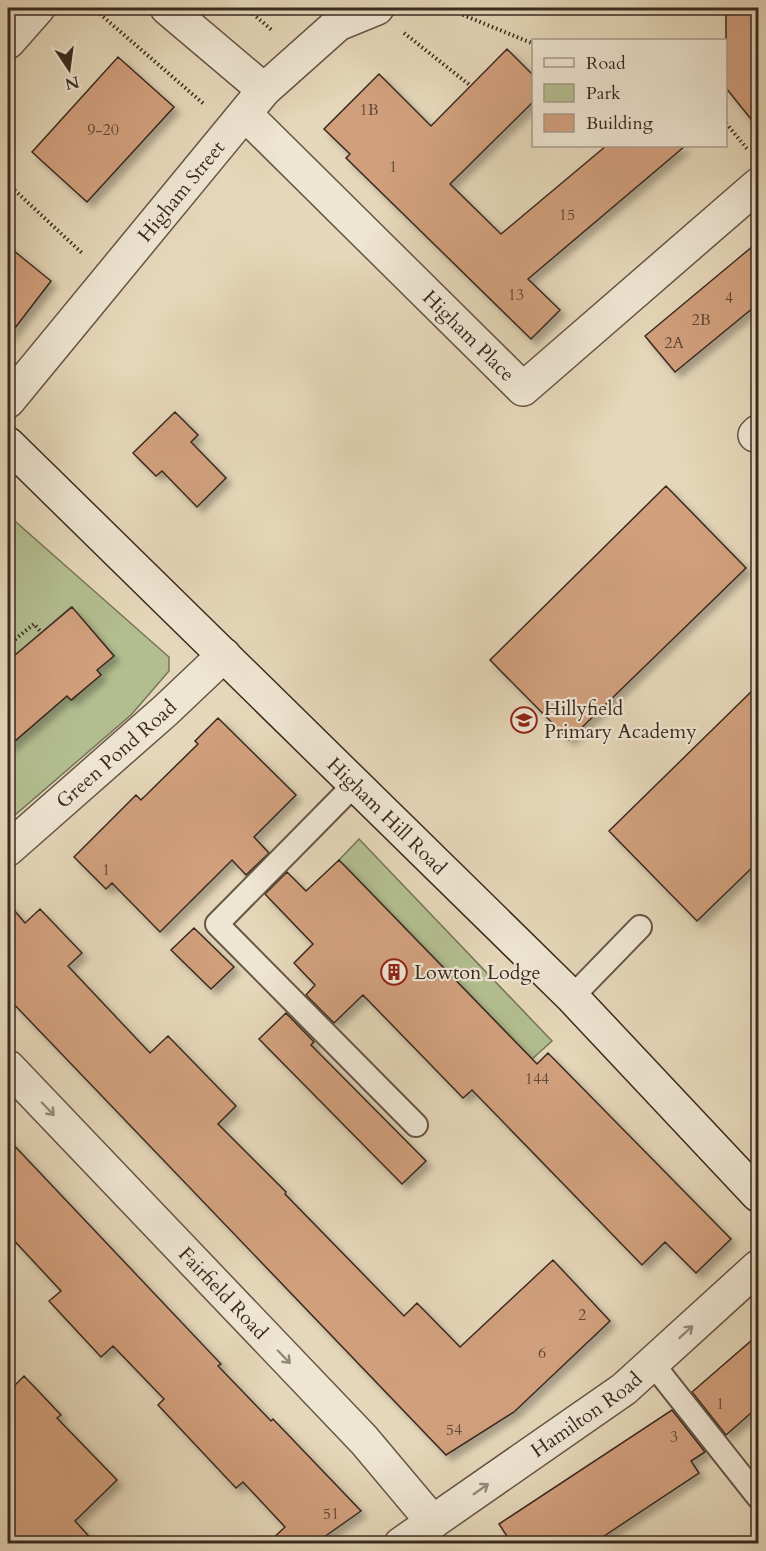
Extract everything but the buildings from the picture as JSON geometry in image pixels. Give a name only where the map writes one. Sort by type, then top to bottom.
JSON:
[{"type":"street","points":[[8,42],[38,8]]},
{"type":"street","points":[[167,8],[254,102]]},
{"type":"street","name":"Higham Street","points":[[8,401],[254,102],[338,24],[377,8]]},
{"type":"street","name":"Higham Place","points":[[254,102],[524,389],[755,170]]},
{"type":"street","name":"Higham Hill Road","points":[[8,444],[572,997],[759,1195]]},
{"type":"street","name":"Green Pond Road","points":[[8,849],[166,710],[224,655]]},
{"type":"street","name":"Fairfield Road","points":[[8,1067],[364,1440],[433,1522]]},
{"type":"street","name":"Hamilton Road","points":[[402,1544],[624,1389],[759,1267]]},
{"type":"lane","points":[[355,784],[217,924],[416,1125]]},
{"type":"lane","points":[[572,997],[640,927]]},
{"type":"lane","points":[[652,1363],[759,1497]]},
{"type":"path","points":[[377,8],[392,23],[471,86]]},
{"type":"path","points":[[446,8],[532,43]]},
{"type":"path","points":[[727,125],[755,170]]},
{"type":"path","points":[[8,184],[110,277]]},
{"type":"path","points":[[8,645],[34,624],[41,632]]},
{"type":"green space","points":[[8,515],[169,657],[169,671],[131,715],[8,821],[8,747],[67,696],[72,700],[100,675],[97,670],[114,656],[71,607],[8,661]]},
{"type":"green space","points":[[359,839],[552,1041],[532,1059],[339,860]]},
{"type":"place","name":"Hillyfield Primary Academy","points":[[524,720]]},
{"type":"place","name":"Lowton Lodge","points":[[394,972]]}]
